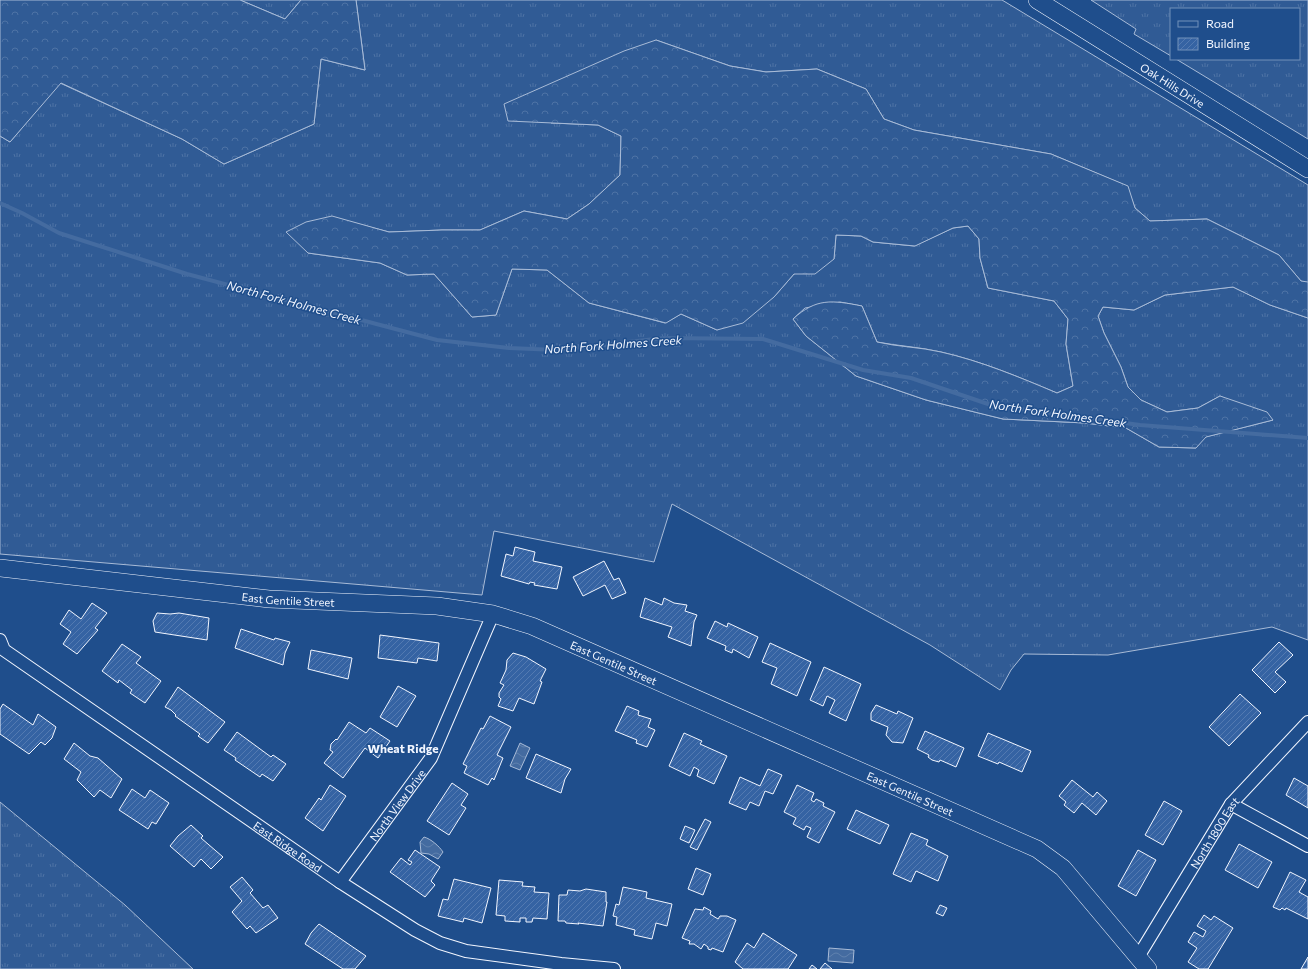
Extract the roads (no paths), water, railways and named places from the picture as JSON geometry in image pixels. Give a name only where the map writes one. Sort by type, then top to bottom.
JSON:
[{"type":"street","name":"Oak Hills Drive","points":[[1037,0],[1308,168]]},
{"type":"street","name":"East Gentile Street","points":[[0,569],[269,599],[422,605],[493,614],[532,626],[1038,849],[1063,868],[1143,963]]},
{"type":"street","name":"North View Drive","points":[[340,882],[431,758],[493,614]]},
{"type":"street","name":"East Ridge Road","points":[[0,640],[4,650],[340,882],[415,930],[440,943],[466,951],[561,964],[614,969]]},
{"type":"street","name":"North 1800 East","points":[[1143,963],[1231,804],[1308,722]]},
{"type":"street","points":[[1231,804],[1308,846]]},
{"type":"water","points":[[520,743],[530,748],[520,770],[510,766]]},
{"type":"water","points":[[424,837],[435,843],[443,852],[438,859],[429,854],[421,853],[420,842]]},
{"type":"water","points":[[829,948],[854,950],[853,963],[828,961]]},
{"type":"waterway","name":"North Fork Holmes Creek","points":[[0,203],[59,233],[187,274],[437,340],[509,348],[557,350],[664,338],[763,339],[863,370],[911,378],[991,405],[1140,425],[1308,438]]},
{"type":"district","name":"Wheat Ridge","points":[[403,748]]}]
